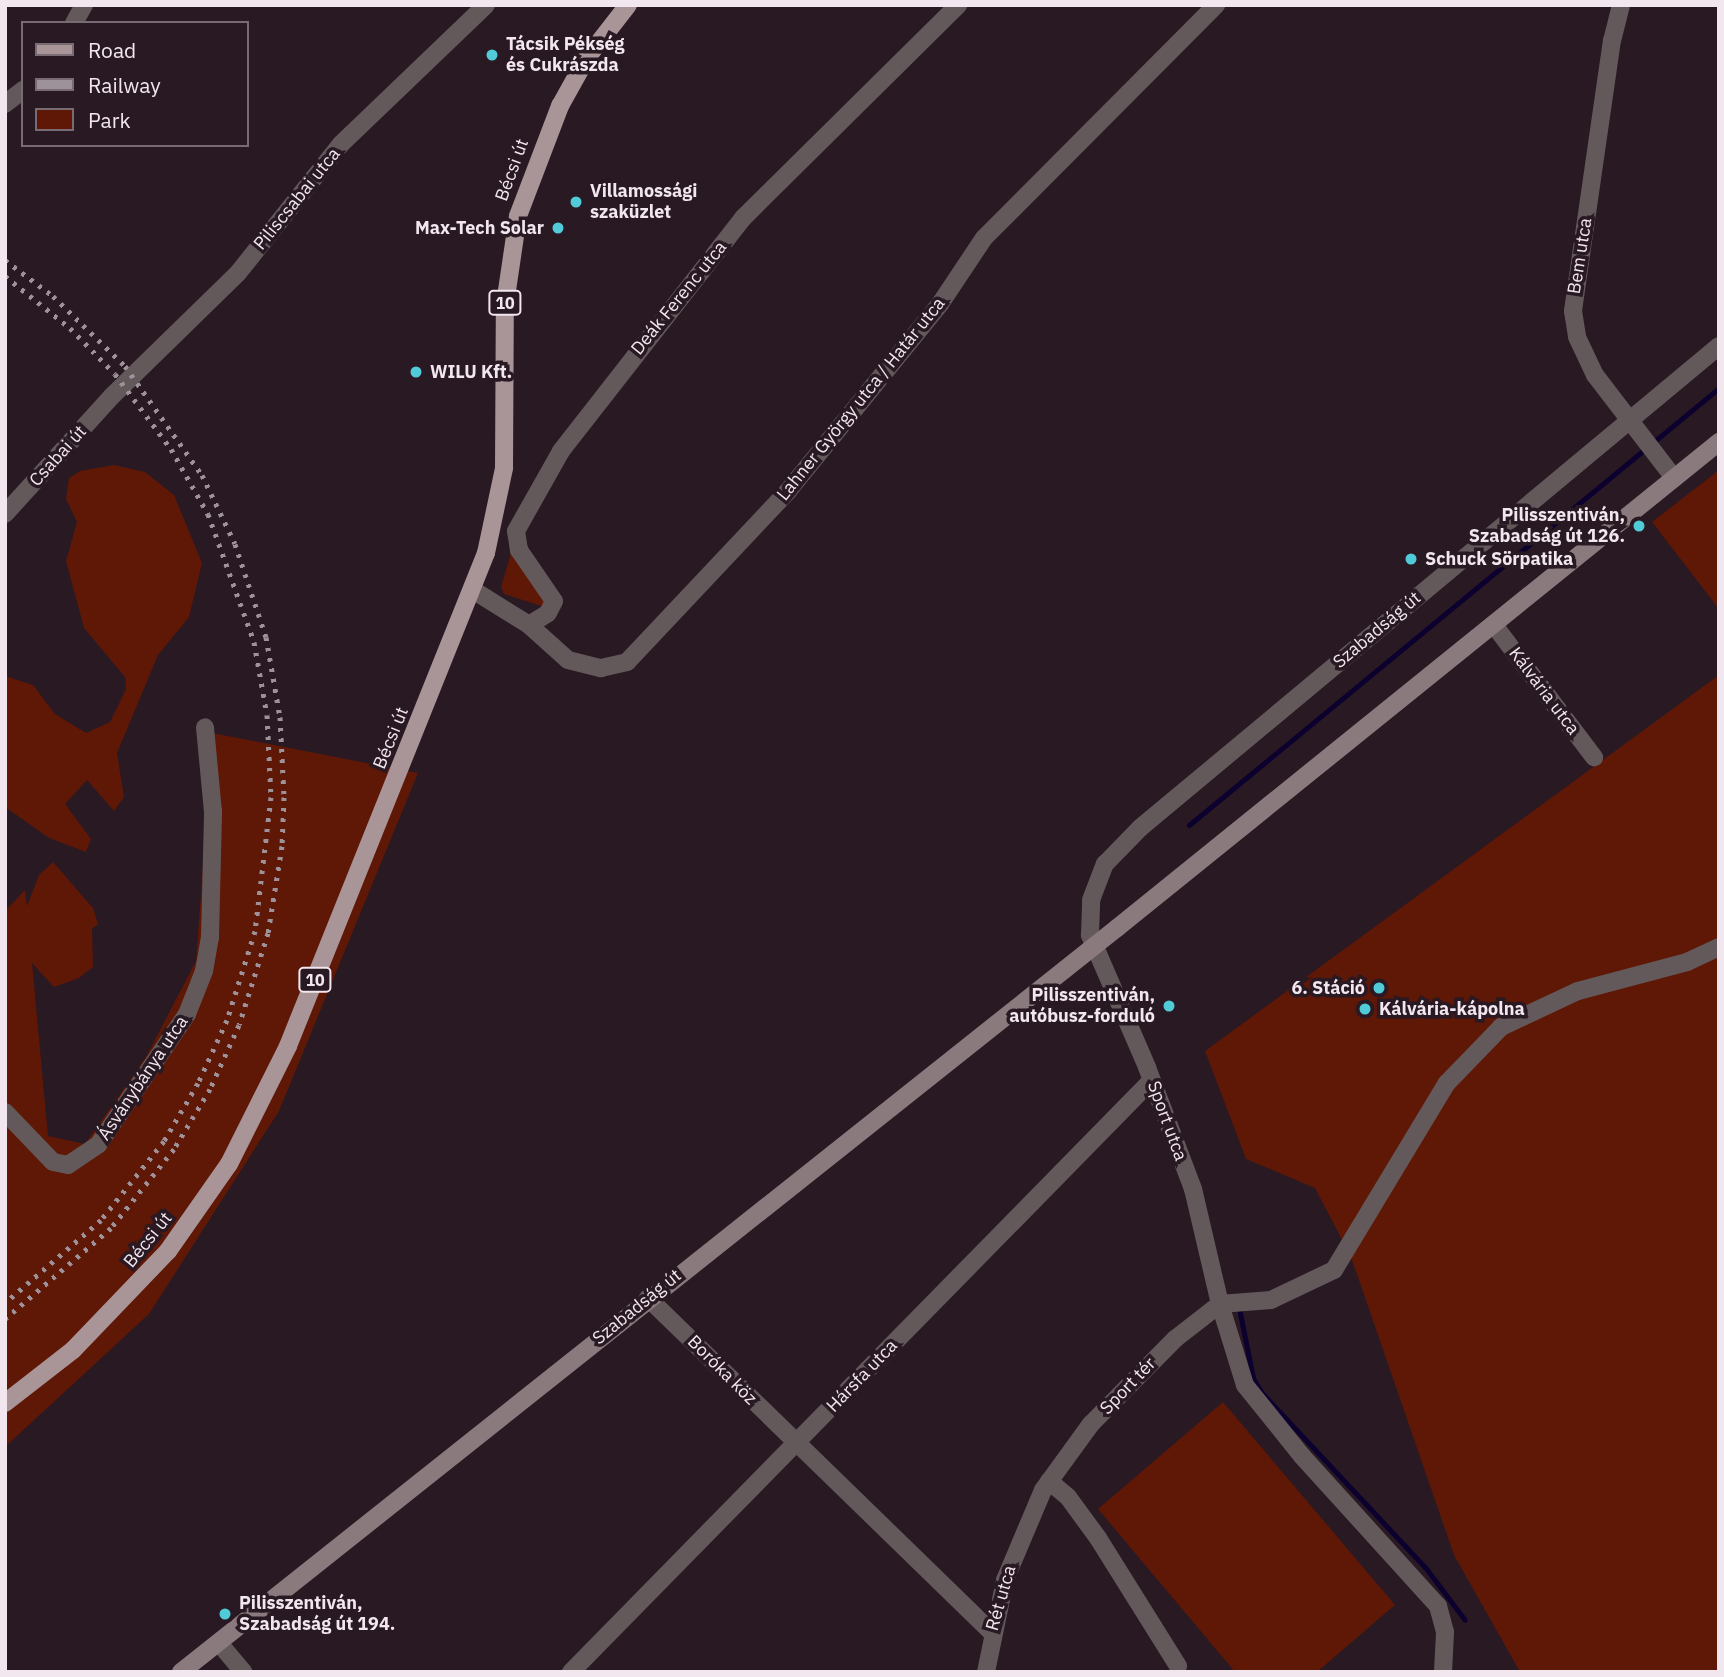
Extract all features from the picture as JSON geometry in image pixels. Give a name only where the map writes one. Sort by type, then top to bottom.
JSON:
[{"type":"main road","name":"Bécsi út","points":[[5,1404],[119,1306],[168,1251],[229,1164],[288,1046],[473,590],[497,513],[504,468],[505,304],[518,216],[560,106],[586,60],[628,5]]},
{"type":"main road","name":"Szabadság út","points":[[181,1672],[1094,946],[1719,442]]},
{"type":"street","points":[[75,21],[84,5]]},
{"type":"street","name":"Piliscsabai utca","points":[[111,397],[238,273],[348,136],[486,5]]},
{"type":"street","name":"Deák Ferenc utca","points":[[529,625],[548,613],[555,601],[519,550],[516,531],[561,451],[743,218],[958,5]]},
{"type":"street","name":"Lahner György utca / Határ utca","points":[[473,590],[529,625],[579,664],[601,668],[627,662],[788,492],[940,304],[984,238],[1216,5]]},
{"type":"street","name":"Bem utca","points":[[1622,5],[1610,52],[1573,311],[1583,352],[1632,427],[1674,478]]},
{"type":"street","points":[[5,104],[21,92]]},
{"type":"street","name":"Szabadság út","points":[[1094,946],[1088,925],[1091,900],[1105,864],[1116,850],[1632,427],[1719,346]]},
{"type":"street","name":"Csabai út","points":[[5,514],[111,397]]},
{"type":"street","name":"Kálvária utca","points":[[1494,625],[1594,757]]},
{"type":"street","name":"Ásványbánya utca","points":[[5,1112],[53,1163],[68,1165],[97,1145],[187,1014],[204,971],[210,937],[213,812],[205,727]]},
{"type":"street","name":"Sport utca","points":[[1094,946],[1152,1080],[1193,1189],[1235,1362],[1257,1403],[1438,1606],[1445,1632],[1443,1672]]},
{"type":"street","points":[[1220,1304],[1271,1300],[1334,1270],[1447,1083],[1501,1027],[1569,995],[1687,962],[1719,947]]},
{"type":"street","name":"Hársfa utca","points":[[571,1672],[1152,1080]]},
{"type":"street","name":"Boróka köz","points":[[648,1298],[991,1632]]},
{"type":"street","name":"Sport tér","points":[[1024,1526],[1049,1480],[1091,1424],[1175,1339],[1220,1304]]},
{"type":"street","points":[[1049,1480],[1068,1497],[1105,1549],[1178,1666]]},
{"type":"street","name":"Rét utca","points":[[986,1672],[991,1632],[1024,1526]]},
{"type":"street","points":[[219,1643],[243,1672]]},
{"type":"green space","points":[[114,465],[145,472],[174,495],[202,563],[189,617],[158,655],[117,753],[124,797],[114,811],[87,780],[65,804],[91,839],[86,852],[49,838],[5,807],[5,676],[33,685],[55,714],[86,733],[110,722],[126,689],[125,677],[84,628],[66,561],[77,522],[66,499],[69,478],[80,471]]},
{"type":"green space","points":[[1719,470],[1719,609],[1652,522]]},
{"type":"green space","points":[[511,553],[545,597],[544,607],[504,594],[501,587]]},
{"type":"green space","points":[[1719,675],[1719,1672],[1520,1672],[1454,1555],[1351,1257],[1315,1188],[1246,1159],[1205,1051]]},
{"type":"green space","points":[[202,731],[418,773],[279,1111],[149,1314],[5,1447],[5,911],[25,890],[27,906],[39,875],[53,862],[93,908],[98,924],[92,929],[93,967],[79,978],[54,987],[32,963],[48,1136],[85,1144],[146,1057],[196,961],[205,839]]},
{"type":"green space","points":[[1223,1402],[1395,1605],[1317,1672],[1235,1672],[1098,1509]]},
{"type":"waterway","points":[[1189,825],[1719,388]]},
{"type":"waterway","points":[[1240,1313],[1253,1378],[1261,1392],[1425,1567],[1465,1620]]},
{"type":"railway","points":[[5,260],[53,296],[125,366],[202,475],[235,544],[266,637],[280,717],[284,797],[282,846],[268,933],[239,1025],[210,1089],[174,1149],[111,1228],[5,1319]]},
{"type":"railway","points":[[5,276],[70,328],[115,374],[171,449],[208,514],[254,642],[267,715],[271,797],[255,931],[227,1020],[198,1083],[164,1141],[101,1220],[5,1303]]},
{"type":"place","name":"Tácsik Pékség és Cukrászda","points":[[492,55]]},
{"type":"place","name":"Villamossági szaküzlet","points":[[576,202]]},
{"type":"place","name":"Max-Tech Solar","points":[[558,228]]},
{"type":"place","name":"WILU Kft.","points":[[416,372]]},
{"type":"place","name":"Pilisszentiván, Szabadság út 126.","points":[[1639,526]]},
{"type":"place","name":"Schuck Sörpatika","points":[[1411,559]]},
{"type":"place","name":"6. Stáció","points":[[1379,988]]},
{"type":"place","name":"Pilisszentiván, autóbusz-forduló","points":[[1169,1006]]},
{"type":"place","name":"Kálvária-kápolna","points":[[1365,1009]]},
{"type":"place","name":"Pilisszentiván, Szabadság út 194.","points":[[225,1614]]}]
